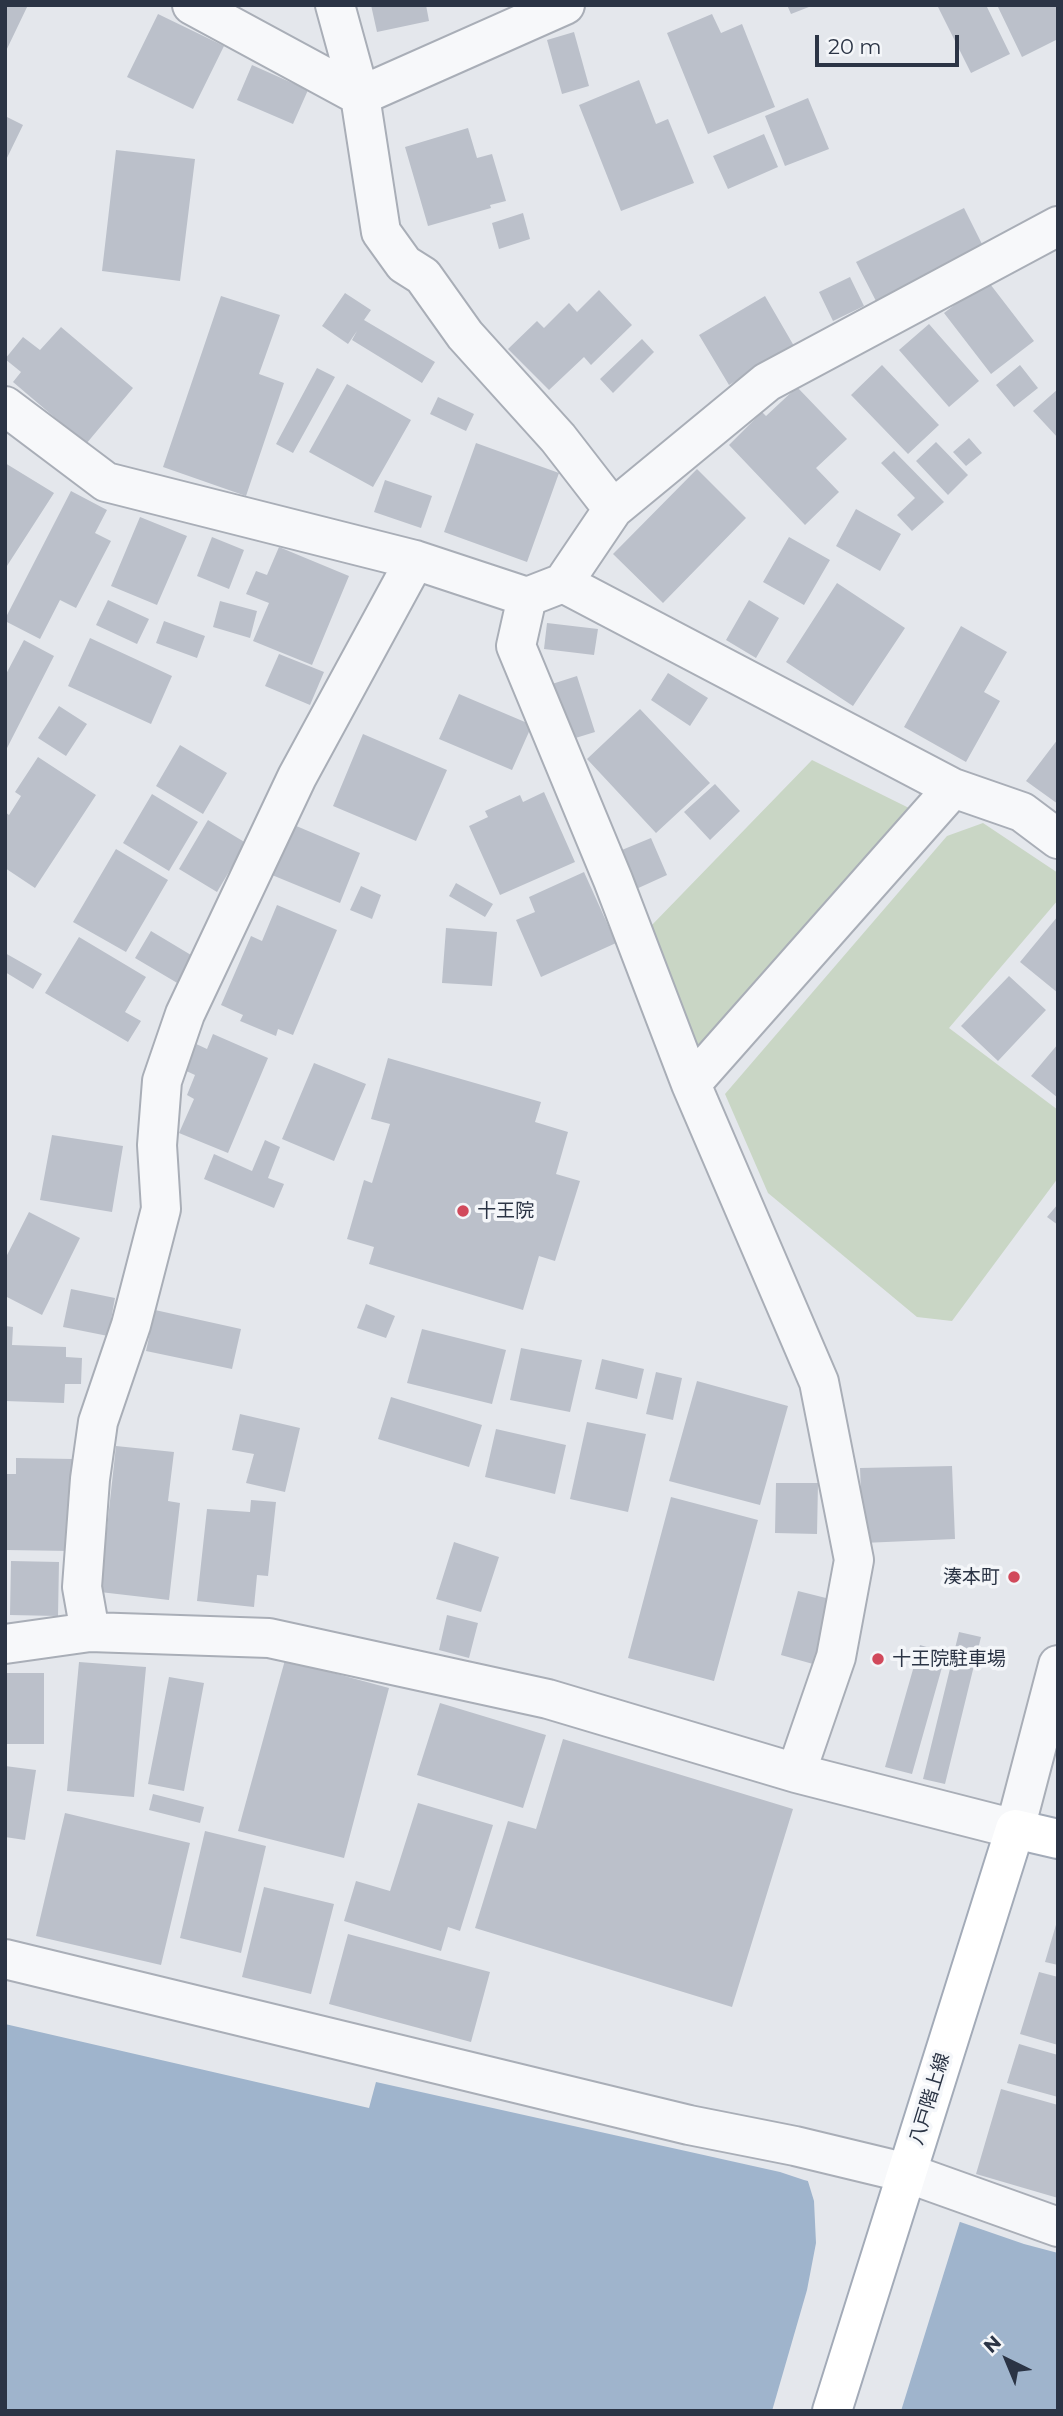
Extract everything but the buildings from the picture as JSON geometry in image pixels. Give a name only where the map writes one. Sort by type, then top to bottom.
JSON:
[{"type":"main road","points":[[1015,1829],[1058,1839]]},
{"type":"main road","name":"八戸階上線","points":[[832,2411],[1015,1829]]},
{"type":"street","points":[[192,5],[360,96]]},
{"type":"street","points":[[335,5],[360,96],[381,232],[404,264],[423,276],[465,335],[558,438],[613,509]]},
{"type":"street","points":[[360,96],[565,5]]},
{"type":"street","points":[[6,409],[106,481],[415,560],[527,597],[563,583],[613,509],[767,382],[1054,234]]},
{"type":"street","points":[[90,1632],[82,1587],[90,1479],[98,1422],[131,1325],[161,1209],[157,1145],[162,1080],[185,1014],[297,777],[415,560]]},
{"type":"street","points":[[563,583],[953,788],[1022,812],[1058,839]]},
{"type":"street","points":[[527,597],[516,646],[613,880],[691,1084],[819,1382],[854,1560],[836,1657],[796,1773]]},
{"type":"street","points":[[691,1084],[953,788]]},
{"type":"street","points":[[5,1644],[90,1632],[269,1638],[548,1699],[796,1773],[1015,1829],[1058,1665]]},
{"type":"street","points":[[5,1959],[675,2122],[795,2146],[903,2183],[1058,2227]]},
{"type":"green space","points":[[812,760],[911,809],[699,1050],[650,927]]},
{"type":"green space","points":[[983,823],[1058,873],[1058,900],[949,1028],[1058,1110],[1058,1178],[952,1321],[917,1317],[768,1193],[725,1094],[947,836]]},
{"type":"water","points":[[5,2024],[369,2108],[376,2082],[780,2172],[940,2215],[1058,2253],[1058,2411],[5,2411]]},
{"type":"pier","points":[[807,2178],[961,2218],[901,2411],[772,2411],[807,2290],[816,2243],[814,2201]]},
{"type":"place","name":"十王院","points":[[463,1211]]},
{"type":"place","name":"湊本町","points":[[1014,1577]]},
{"type":"place","name":"十王院駐車場","points":[[878,1659]]}]
